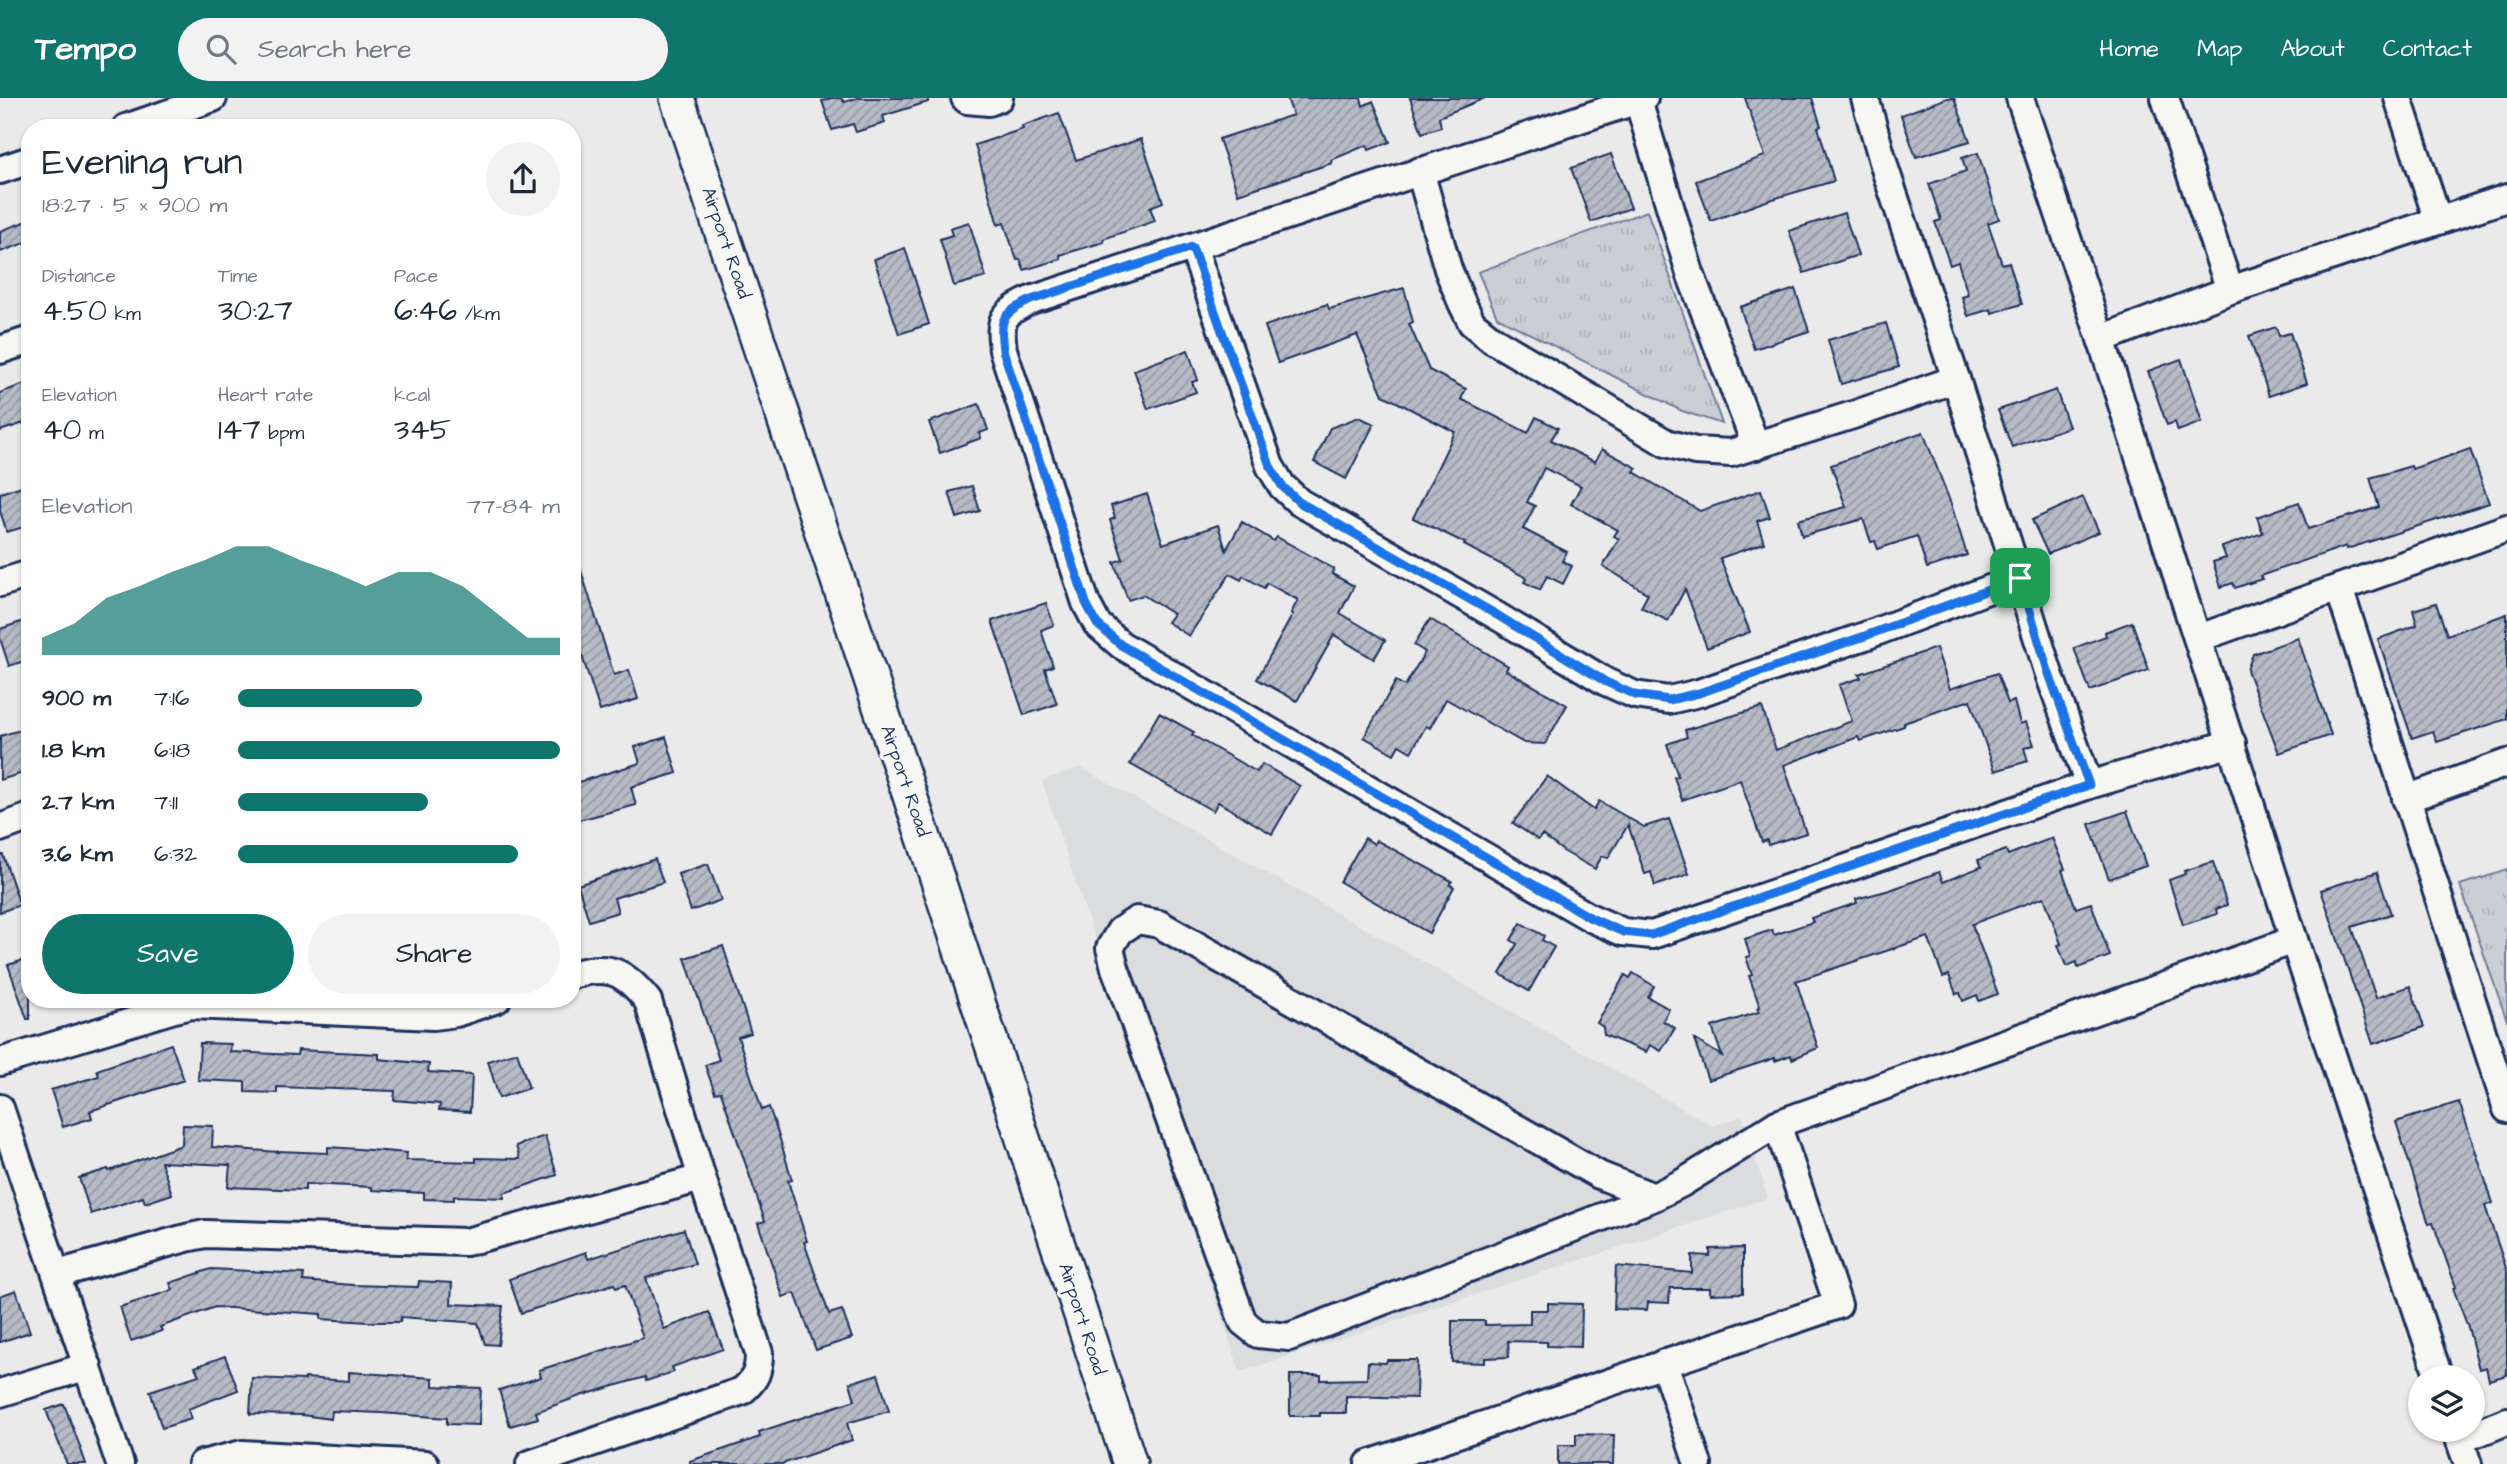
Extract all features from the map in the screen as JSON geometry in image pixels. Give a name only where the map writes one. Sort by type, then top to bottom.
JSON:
[{"type":"main road","name":"Airport Road","points":[[677,98],[922,829],[1130,1464]]},
{"type":"street","points":[[152,119],[213,98]]},
{"type":"street","points":[[965,98],[989,102],[999,98]]},
{"type":"street","points":[[1865,98],[1886,172],[2048,671],[2089,785]]},
{"type":"street","points":[[2020,98],[2435,1365]]},
{"type":"street","points":[[2165,98],[2230,290]]},
{"type":"street","points":[[2398,98],[2438,221]]},
{"type":"street","points":[[1756,446],[1690,273],[1641,99],[1031,300],[1004,316],[1000,327],[1003,350],[1086,603],[1097,624],[1121,645],[1591,918],[1623,932],[1651,935],[2089,785],[2232,743]]},
{"type":"street","points":[[0,170],[21,163]]},
{"type":"street","points":[[1420,171],[1448,269],[1472,323],[1493,340],[1666,443],[1695,452],[1731,453],[1955,379]]},
{"type":"street","points":[[2101,339],[2230,290],[2507,198]]},
{"type":"street","points":[[1192,247],[1270,466],[1282,486],[1299,502],[1497,615],[1606,682],[1635,695],[1669,700],[1699,693],[1865,636],[2020,578]]},
{"type":"street","points":[[0,350],[21,343]]},
{"type":"street","points":[[2199,638],[2507,528]]},
{"type":"street","points":[[0,583],[21,577]]},
{"type":"street","points":[[2339,588],[2507,1110]]},
{"type":"street","points":[[2406,799],[2507,764]]},
{"type":"street","points":[[0,828],[21,820]]},
{"type":"street","points":[[1654,1197],[1599,1175],[1159,924],[1138,920],[1120,932],[1110,948],[1243,1322],[1258,1334],[1289,1337],[1654,1197],[1682,1183],[1777,1124],[2294,940]]},
{"type":"street","points":[[530,1464],[742,1391],[753,1382],[759,1370],[759,1353],[648,1001],[632,981],[609,970],[589,969],[581,972]]},
{"type":"street","points":[[0,1062],[181,1008]]},
{"type":"street","points":[[257,1008],[433,1016],[470,1008]]},
{"type":"street","points":[[0,1108],[7,1154],[57,1274],[120,1464]]},
{"type":"street","points":[[1369,1464],[1838,1305],[1777,1124]]},
{"type":"street","points":[[57,1274],[205,1234],[467,1242],[702,1178]]},
{"type":"street","points":[[1664,1363],[1698,1464]]},
{"type":"street","points":[[0,1393],[88,1366]]},
{"type":"street","points":[[2461,1444],[2507,1421]]},
{"type":"street","points":[[202,1464],[242,1454],[425,1464]]},
{"type":"shaded area","points":[[1080,767],[1713,1126],[1742,1116],[1768,1198],[1240,1372],[1042,781]]},
{"type":"green space","points":[[1647,211],[1722,424],[1682,411],[1497,317],[1478,272]]},
{"type":"green space","points":[[2507,870],[2507,1021],[2460,885]]},
{"type":"building","points":[[841,98],[844,102],[857,98],[928,98],[928,102],[883,116],[885,123],[856,132],[853,124],[832,130],[822,101]]},
{"type":"building","points":[[1287,98],[1361,98],[1363,106],[1373,101],[1390,142],[1369,150],[1367,145],[1331,160],[1332,163],[1238,194],[1219,139],[1293,115]]},
{"type":"building","points":[[1410,98],[1485,98],[1439,117],[1441,127],[1422,133]]},
{"type":"building","points":[[1745,98],[1812,98],[1834,181],[1711,221],[1696,181],[1765,156]]},
{"type":"building","points":[[1947,98],[1954,98],[1970,141],[1916,157],[1901,115]]},
{"type":"building","points":[[1059,113],[1076,160],[1141,139],[1163,202],[1150,207],[1155,221],[1103,239],[1104,242],[1060,255],[1061,259],[1024,270],[1020,259],[1017,260],[1004,223],[998,225],[975,145],[1023,129],[1022,126]]},
{"type":"building","points":[[1978,153],[1999,219],[1988,223],[2002,264],[2009,262],[2022,304],[1992,313],[1991,309],[1968,316],[1962,297],[1968,295],[1958,262],[1950,265],[1935,222],[1941,220],[1929,184],[1966,171],[1962,158]]},
{"type":"building","points":[[1611,154],[1631,208],[1591,222],[1571,168]]},
{"type":"building","points":[[1844,213],[1858,255],[1804,273],[1789,231]]},
{"type":"building","points":[[969,222],[986,277],[954,286],[940,239],[952,235],[950,228]]},
{"type":"building","points":[[21,223],[21,244],[0,252],[0,231]]},
{"type":"building","points":[[905,248],[929,324],[899,334],[874,259]]},
{"type":"building","points":[[1404,288],[1413,322],[1409,324],[1429,370],[1466,389],[1461,399],[1528,433],[1536,417],[1558,428],[1551,440],[1595,462],[1602,449],[1637,468],[1634,472],[1700,511],[1761,490],[1770,517],[1757,521],[1764,543],[1720,558],[1750,632],[1707,648],[1685,589],[1668,621],[1641,607],[1648,594],[1603,566],[1619,539],[1614,536],[1618,530],[1571,504],[1581,486],[1544,468],[1527,502],[1535,506],[1523,529],[1567,552],[1562,561],[1572,566],[1563,584],[1547,576],[1540,590],[1524,582],[1527,578],[1413,518],[1455,432],[1383,395],[1357,335],[1278,363],[1265,326],[1327,304],[1329,309]]},
{"type":"building","points":[[1795,289],[1809,331],[1754,349],[1740,307]]},
{"type":"building","points":[[1886,323],[1899,367],[1841,384],[1828,340]]},
{"type":"building","points":[[2276,327],[2279,336],[2290,333],[2307,383],[2269,396],[2249,336]]},
{"type":"building","points":[[1188,350],[1198,380],[1192,382],[1196,392],[1148,409],[1134,370]]},
{"type":"building","points":[[2181,359],[2202,422],[2178,431],[2175,422],[2167,425],[2148,371]]},
{"type":"building","points":[[21,385],[21,424],[0,431],[0,393]]},
{"type":"building","points":[[2056,390],[2069,427],[2012,447],[1998,410]]},
{"type":"building","points":[[979,404],[988,430],[980,433],[981,438],[940,453],[929,422]]},
{"type":"building","points":[[1359,417],[1374,424],[1346,479],[1314,462],[1330,428]]},
{"type":"building","points":[[1923,432],[1951,504],[1967,555],[1927,568],[1917,536],[1878,549],[1875,541],[1871,542],[1863,519],[1802,536],[1798,520],[1846,507],[1831,465]]},
{"type":"building","points":[[2470,449],[2489,503],[2347,549],[2346,546],[2260,576],[2262,579],[2235,588],[2233,583],[2221,587],[2213,562],[2226,558],[2222,547],[2263,533],[2257,517],[2299,502],[2308,529],[2379,507],[2370,478],[2411,466],[2412,469]]},
{"type":"building","points":[[21,486],[21,528],[7,532],[0,511],[0,493]]},
{"type":"building","points":[[972,486],[980,511],[957,518],[949,492]]},
{"type":"building","points":[[1147,494],[1163,544],[1218,525],[1226,550],[1242,522],[1274,541],[1277,537],[1334,569],[1332,574],[1354,586],[1340,613],[1385,640],[1374,659],[1334,635],[1297,701],[1257,679],[1298,600],[1267,583],[1264,588],[1243,576],[1241,580],[1230,574],[1189,636],[1167,622],[1173,614],[1143,595],[1128,600],[1114,562],[1123,559],[1110,520],[1115,518],[1111,506]]},
{"type":"building","points":[[2083,497],[2099,532],[2048,554],[2032,520]]},
{"type":"building","points":[[581,571],[614,675],[629,670],[638,699],[600,711],[581,653]]},
{"type":"building","points":[[1046,603],[1054,625],[1041,630],[1053,666],[1045,669],[1057,704],[1024,715],[992,621]]},
{"type":"building","points":[[2436,603],[2447,635],[2507,614],[2507,719],[2437,742],[2433,731],[2412,738],[2378,639],[2417,625],[2413,610]]},
{"type":"building","points":[[1430,619],[1508,666],[1506,670],[1567,705],[1545,744],[1524,743],[1446,699],[1430,728],[1426,726],[1411,752],[1399,745],[1394,754],[1364,737],[1396,681],[1405,686],[1425,652],[1414,645]]},
{"type":"building","points":[[21,622],[21,662],[9,666],[0,638],[0,629]]},
{"type":"building","points":[[2132,622],[2149,670],[2090,691],[2074,648],[2106,636],[2105,632]]},
{"type":"building","points":[[2298,638],[2331,735],[2279,753],[2247,670],[2253,654]]},
{"type":"building","points":[[1936,648],[1950,689],[1997,673],[2008,703],[2014,701],[2020,724],[2026,722],[2034,745],[2024,748],[2028,761],[1995,771],[1970,700],[1904,723],[1904,726],[1860,741],[1858,737],[1784,765],[1806,833],[1768,845],[1767,840],[1762,842],[1740,780],[1682,800],[1674,777],[1678,776],[1667,744],[1687,737],[1685,730],[1762,707],[1776,750],[1852,721],[1839,685],[1861,678],[1859,674]]},
{"type":"building","points":[[1159,713],[1257,772],[1262,764],[1300,786],[1272,834],[1218,802],[1213,811],[1130,764]]},
{"type":"building","points":[[21,730],[21,774],[0,780],[0,736]]},
{"type":"building","points":[[666,737],[677,773],[631,787],[636,805],[581,820],[581,781],[640,763],[635,747]]},
{"type":"building","points":[[1547,776],[1594,810],[1599,801],[1644,827],[1669,819],[1689,874],[1655,886],[1651,872],[1645,874],[1628,825],[1608,858],[1602,856],[1595,869],[1563,851],[1542,835],[1538,840],[1513,823]]},
{"type":"building","points":[[2127,811],[2146,866],[2109,879],[2089,824]]},
{"type":"building","points":[[1365,838],[1374,844],[1376,840],[1452,881],[1450,885],[1454,887],[1429,933],[1340,882]]},
{"type":"building","points":[[2052,838],[2065,869],[2062,870],[2076,908],[2091,903],[2110,956],[2078,968],[2077,962],[2066,966],[2044,897],[1972,924],[1998,994],[1979,1001],[1977,995],[1963,1001],[1960,993],[1956,994],[1949,975],[1943,977],[1928,937],[1796,981],[1818,1048],[1792,1059],[1791,1055],[1775,1061],[1775,1058],[1708,1080],[1694,1039],[1722,1056],[1712,1027],[1759,1012],[1757,1008],[1760,1007],[1749,976],[1752,975],[1746,957],[1750,956],[1745,939],[1772,930],[1774,935],[1813,922],[1811,918],[1857,903],[1856,899],[1939,872],[1943,882],[1981,867],[1978,860],[2006,850],[2008,855]]},
{"type":"building","points":[[0,855],[3,855],[20,905],[0,912]]},
{"type":"building","points":[[655,859],[663,882],[614,898],[618,912],[589,921],[581,895],[581,884]]},
{"type":"building","points":[[2213,862],[2227,905],[2216,909],[2217,914],[2183,925],[2169,880],[2185,874],[2184,871]]},
{"type":"building","points":[[708,864],[721,900],[691,911],[678,874]]},
{"type":"building","points":[[2377,872],[2391,914],[2352,927],[2376,998],[2410,986],[2424,1027],[2373,1044],[2321,890]]},
{"type":"building","points":[[1521,923],[1544,936],[1542,940],[1554,947],[1529,991],[1500,974],[1517,944],[1511,940]]},
{"type":"building","points":[[723,946],[751,1033],[738,1037],[762,1110],[769,1107],[779,1136],[792,1180],[788,1181],[807,1241],[804,1242],[829,1314],[842,1310],[852,1338],[816,1350],[795,1293],[783,1297],[758,1223],[765,1221],[721,1092],[715,1093],[705,1065],[719,1060],[685,958]]},
{"type":"building","points":[[21,961],[21,1002],[8,965]]},
{"type":"building","points":[[1633,973],[1654,986],[1648,997],[1669,1009],[1663,1021],[1675,1028],[1661,1051],[1650,1045],[1646,1052],[1604,1035],[1603,1027],[1597,1023],[1625,975],[1630,978]]},
{"type":"building","points":[[23,1008],[30,1008],[30,1019],[27,1019]]},
{"type":"building","points":[[200,1043],[231,1044],[230,1052],[297,1055],[298,1050],[379,1054],[379,1059],[429,1064],[428,1072],[472,1075],[470,1112],[439,1110],[440,1104],[394,1100],[395,1091],[277,1087],[277,1093],[245,1092],[245,1082],[198,1080]]},
{"type":"building","points":[[171,1044],[184,1080],[90,1111],[92,1118],[63,1127],[51,1090],[99,1076],[97,1070]]},
{"type":"building","points":[[517,1052],[529,1088],[499,1098],[488,1061]]},
{"type":"building","points":[[2459,1102],[2493,1203],[2485,1206],[2507,1271],[2507,1375],[2489,1380],[2485,1365],[2478,1365],[2468,1327],[2453,1288],[2456,1287],[2433,1223],[2429,1224],[2396,1122]]},
{"type":"building","points":[[183,1125],[213,1126],[212,1147],[328,1153],[328,1147],[358,1149],[407,1153],[406,1160],[476,1162],[476,1158],[520,1159],[516,1146],[545,1136],[557,1175],[504,1193],[504,1198],[454,1196],[454,1200],[424,1199],[424,1193],[372,1190],[372,1187],[305,1184],[305,1190],[228,1187],[230,1165],[161,1162],[172,1194],[145,1203],[143,1197],[91,1214],[79,1178],[108,1169],[109,1171],[182,1145]]},
{"type":"building","points":[[684,1229],[695,1264],[646,1278],[664,1329],[709,1312],[723,1349],[672,1367],[674,1372],[646,1381],[645,1377],[580,1396],[536,1412],[538,1418],[510,1426],[499,1390],[541,1377],[539,1370],[643,1338],[625,1285],[616,1288],[614,1284],[521,1313],[509,1279],[586,1252],[588,1259]]},
{"type":"building","points":[[1743,1248],[1743,1293],[1710,1294],[1710,1288],[1670,1288],[1669,1303],[1648,1302],[1647,1310],[1614,1309],[1616,1266],[1692,1273],[1692,1255],[1710,1256],[1710,1249]]},
{"type":"building","points":[[211,1269],[304,1274],[303,1281],[353,1285],[418,1287],[419,1281],[452,1283],[451,1304],[503,1306],[498,1345],[485,1344],[478,1323],[401,1317],[400,1322],[369,1322],[321,1319],[321,1314],[215,1307],[160,1327],[162,1331],[131,1341],[120,1307],[173,1290],[170,1283]]},
{"type":"building","points":[[16,1290],[30,1332],[0,1342],[0,1296]]},
{"type":"building","points":[[1548,1303],[1582,1304],[1581,1347],[1547,1346],[1547,1342],[1508,1341],[1509,1357],[1485,1358],[1485,1363],[1452,1362],[1452,1321],[1485,1321],[1485,1325],[1530,1324],[1530,1310],[1548,1310]]},
{"type":"building","points":[[225,1356],[238,1390],[188,1409],[191,1419],[162,1428],[150,1391],[199,1375],[195,1367]]},
{"type":"building","points":[[1387,1360],[1417,1360],[1416,1398],[1346,1396],[1346,1413],[1290,1416],[1290,1375],[1321,1375],[1321,1380],[1367,1379],[1368,1362],[1386,1363]]},
{"type":"building","points":[[349,1372],[433,1378],[433,1386],[481,1388],[479,1425],[447,1424],[447,1418],[381,1413],[332,1411],[331,1419],[302,1415],[250,1414],[252,1378],[349,1381]]},
{"type":"building","points":[[878,1374],[889,1411],[847,1423],[852,1440],[782,1464],[690,1464],[690,1461],[760,1437],[759,1432],[855,1400],[850,1383]]},
{"type":"building","points":[[64,1404],[86,1464],[67,1464],[46,1410]]},
{"type":"building","points":[[1576,1434],[1614,1435],[1613,1464],[1558,1464],[1558,1445],[1576,1445]]},
{"type":"route","points":[[1192,247],[1270,466],[1282,486],[1299,502],[1497,615],[1606,682],[1635,695],[1669,700],[1699,693],[1865,636],[2020,578],[2048,671],[2089,785],[1651,935],[1623,932],[1591,918],[1121,645],[1097,624],[1086,603],[1040,465],[1003,350],[1000,327],[1004,316],[1031,300],[1192,247]]}]
